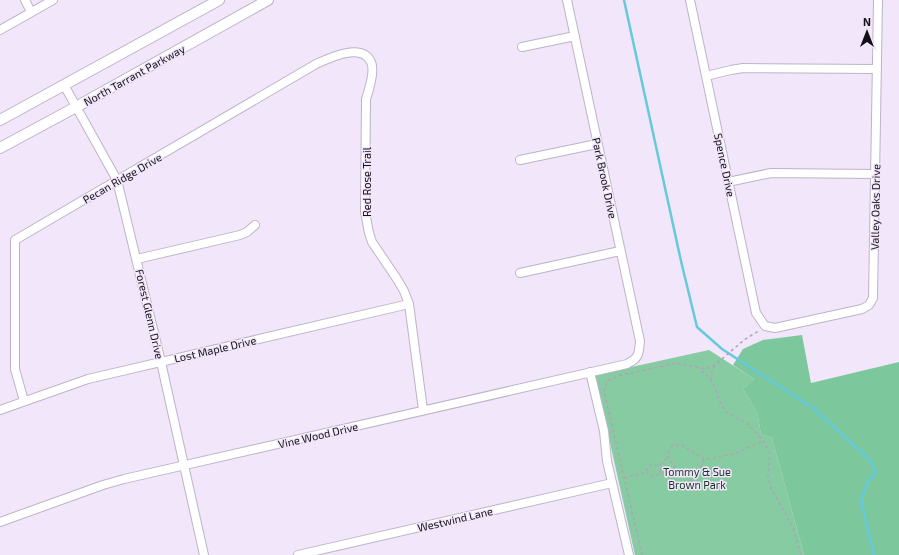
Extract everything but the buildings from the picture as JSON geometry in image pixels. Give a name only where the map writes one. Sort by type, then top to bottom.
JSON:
[{"type":"main road","points":[[0,120],[219,0]]},
{"type":"main road","name":"North Tarrant Parkway","points":[[0,148],[268,0]]},
{"type":"street","points":[[25,0],[31,12]]},
{"type":"street","points":[[0,30],[53,0]]},
{"type":"street","name":"Park Brook Drive","points":[[567,0],[640,341],[638,357]]},
{"type":"street","name":"Spence Drive","points":[[690,0],[756,313],[765,326]]},
{"type":"street","name":"Valley Oaks Drive","points":[[765,326],[775,328],[862,309],[869,305],[873,298],[878,0]]},
{"type":"street","points":[[522,47],[575,36]]},
{"type":"street","name":"Pecan Ridge Drive","points":[[24,401],[15,369],[15,240],[316,64],[340,54],[350,52],[358,52],[367,57],[371,62]]},
{"type":"street","name":"Red Rose Trail","points":[[371,62],[370,85],[366,99],[366,222],[372,242],[397,278],[409,304],[423,410]]},
{"type":"street","points":[[706,76],[743,68],[877,69]]},
{"type":"street","name":"Forest Glenn Drive","points":[[64,85],[117,180],[161,362],[204,555]]},
{"type":"street","points":[[520,160],[597,144]]},
{"type":"street","points":[[728,182],[771,173],[875,174]]},
{"type":"street","points":[[137,259],[240,235],[247,232],[255,225]]},
{"type":"street","points":[[520,273],[620,251]]},
{"type":"street","name":"Lost Maple Drive","points":[[0,410],[88,379],[409,304]]},
{"type":"street","name":"Vine Wood Drive","points":[[0,522],[103,485],[627,364],[638,357]]},
{"type":"street","points":[[590,372],[604,431],[607,461],[629,555]]},
{"type":"street","name":"Westwind Lane","points":[[298,555],[612,483]]},
{"type":"path","points":[[711,381],[712,372],[716,365],[744,340],[765,326]]},
{"type":"path","points":[[642,555],[604,391],[607,381],[618,376],[676,363],[706,369],[716,365]]},
{"type":"path","points":[[695,366],[709,376],[721,405],[726,412],[748,424],[763,441],[770,454],[768,476],[771,488],[793,527],[801,555]]},
{"type":"path","points":[[704,460],[737,453],[763,441]]},
{"type":"path","points":[[659,466],[668,457],[669,450],[673,444],[682,444],[688,450],[697,454],[704,460]]},
{"type":"path","points":[[668,457],[675,467],[672,479],[677,484],[686,486],[692,480],[694,474],[702,468],[704,460]]},
{"type":"path","points":[[647,472],[649,466],[654,464],[659,466]]},
{"type":"path","points":[[659,466],[661,469],[660,473]]},
{"type":"path","points":[[624,478],[647,472]]},
{"type":"path","points":[[647,472],[653,478],[660,473]]},
{"type":"path","points":[[660,473],[672,476]]},
{"type":"green space","points":[[802,335],[811,383],[899,362],[899,555],[804,555],[772,438],[761,434],[757,412],[743,389],[754,379],[733,365],[743,349],[763,340]]},
{"type":"green space","name":"Tommy & Sue Brown Park","points":[[709,350],[754,379],[743,389],[757,412],[761,434],[772,438],[804,555],[635,555],[595,375]]},
{"type":"waterway","points":[[624,0],[681,261],[697,327],[722,349],[813,408],[870,460],[876,473],[868,481],[861,501],[874,555]]}]
